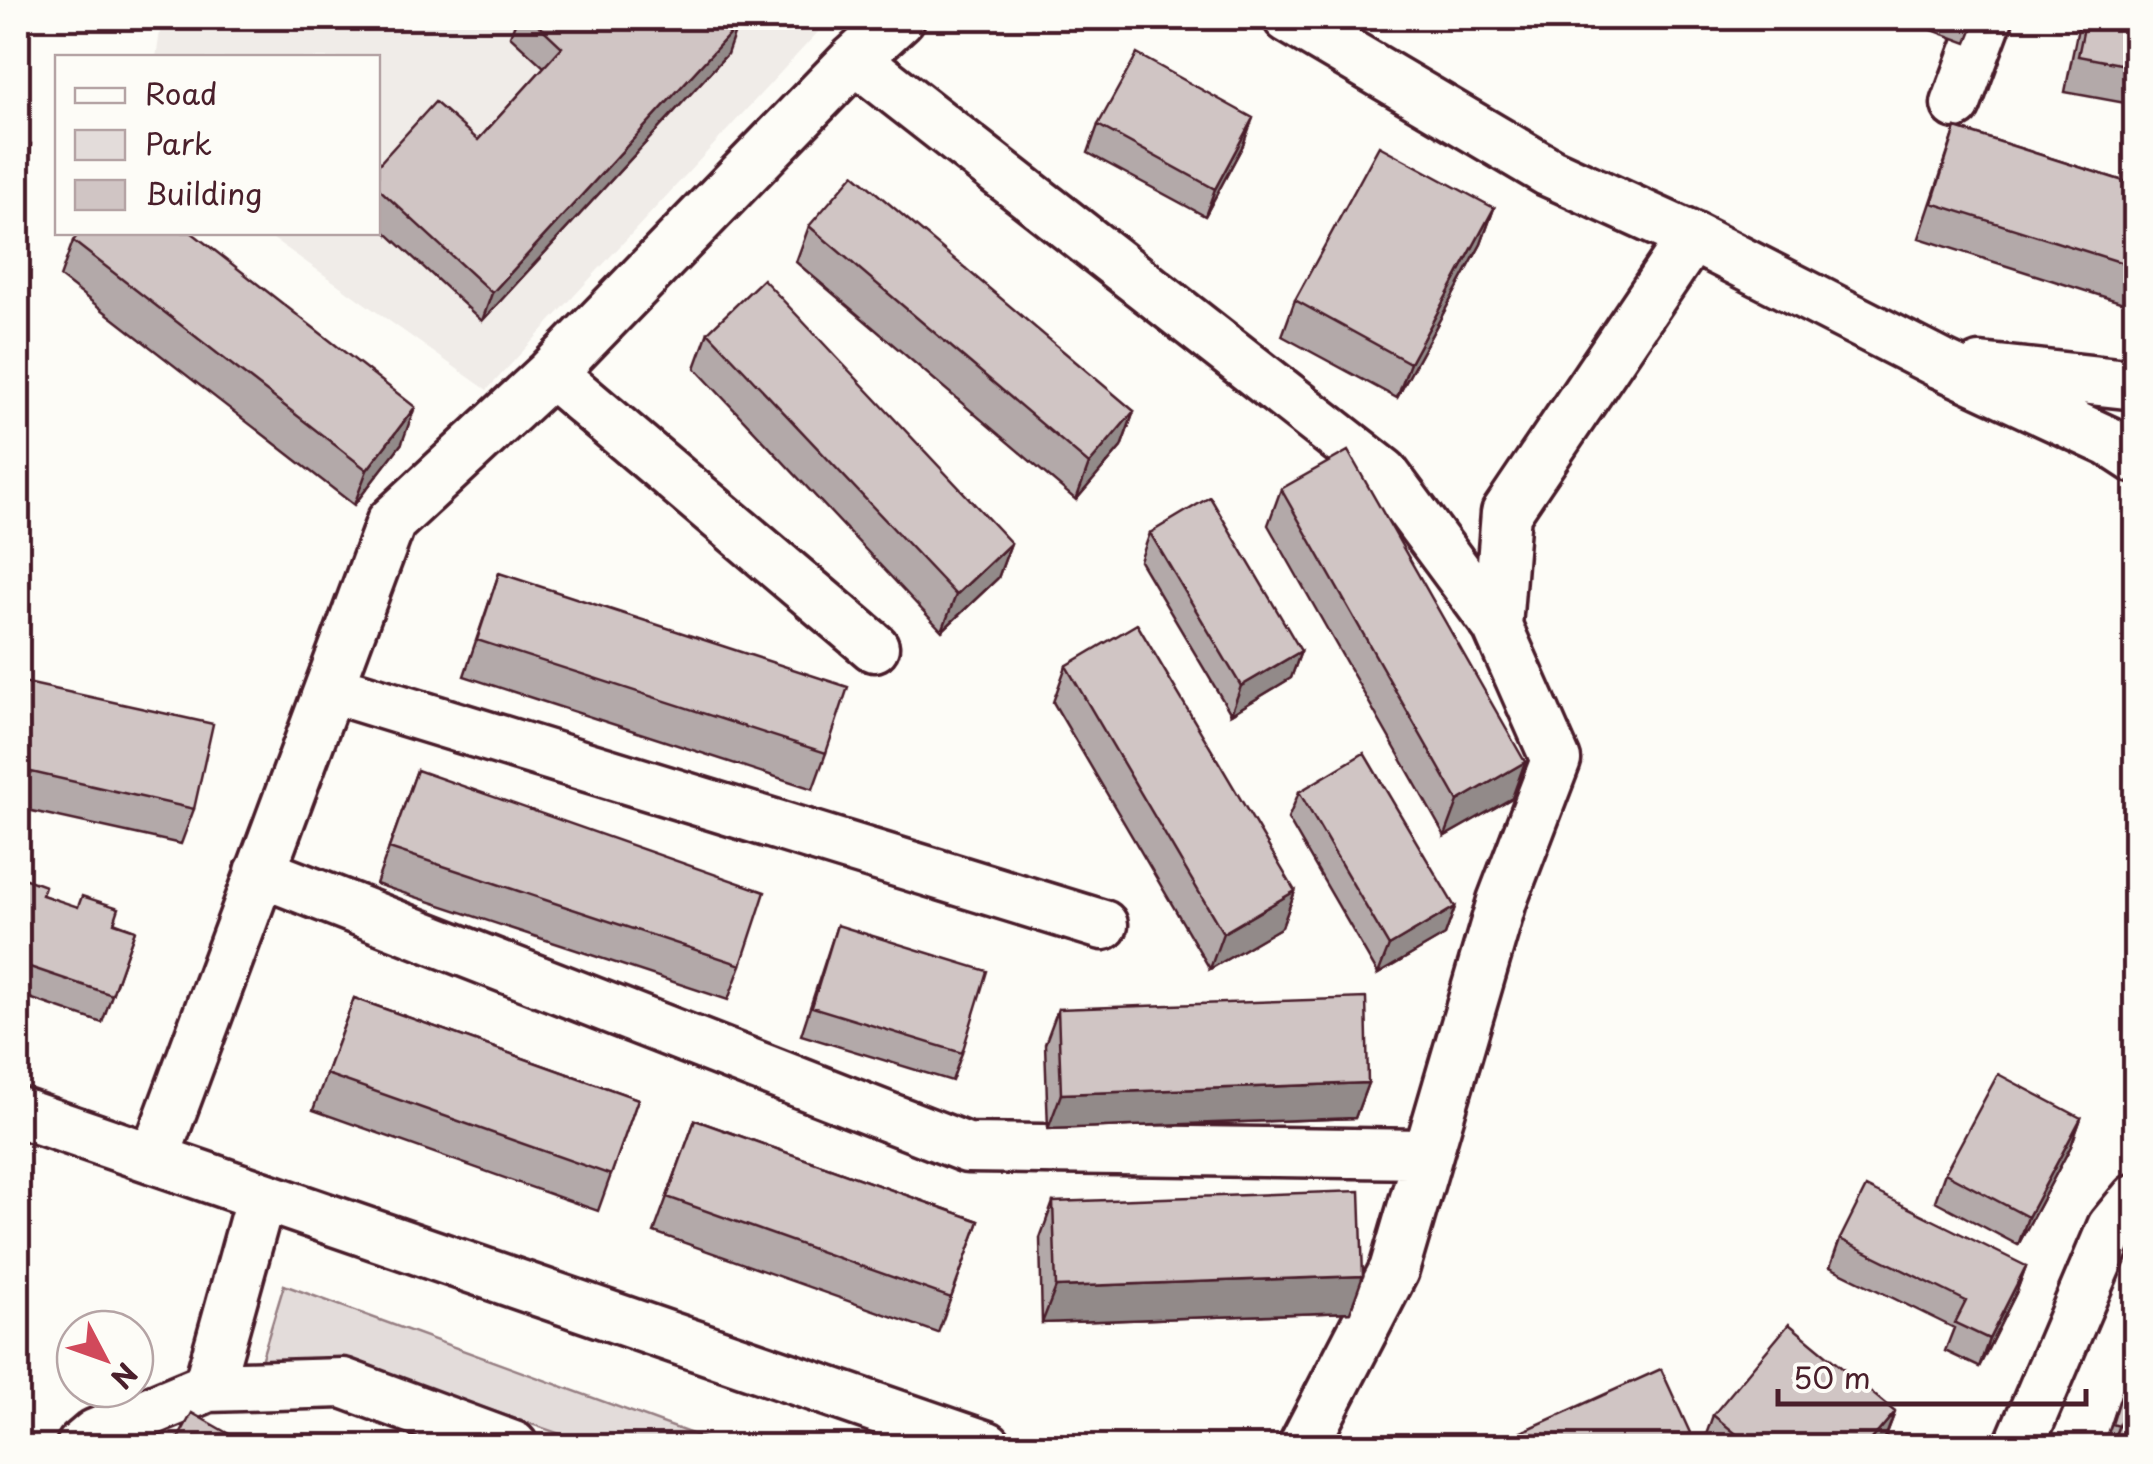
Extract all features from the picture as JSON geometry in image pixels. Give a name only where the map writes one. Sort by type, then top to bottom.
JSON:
[{"type":"street","points":[[154,1159],[391,522],[552,373],[900,18]]},
{"type":"street","points":[[1288,18],[1549,172],[1692,237],[2136,458]]},
{"type":"street","points":[[1956,104],[1988,18]]},
{"type":"street","points":[[855,60],[1384,472],[1498,626],[1556,760],[1502,900],[1394,1270],[1303,1446]]},
{"type":"street","points":[[1498,626],[1506,513],[1692,237]]},
{"type":"street","points":[[1942,364],[2136,386]]},
{"type":"street","points":[[552,373],[874,647]]},
{"type":"street","points":[[330,688],[1104,925]]},
{"type":"street","points":[[260,872],[968,1148],[1426,1154]]},
{"type":"street","points":[[18,1112],[986,1446]]},
{"type":"street","points":[[208,1387],[261,1196]]},
{"type":"street","points":[[2019,1446],[2112,1226],[2136,1198]]},
{"type":"street","points":[[81,1446],[95,1434],[208,1387],[343,1383],[513,1446]]},
{"type":"shaded area","points":[[162,18],[831,18],[487,390],[268,235],[380,235],[380,55],[156,55]]},
{"type":"green space","points":[[284,1285],[725,1446],[595,1446],[345,1360],[261,1361]]},
{"type":"building","points":[[531,18],[728,18],[737,26],[492,293],[380,190],[380,163],[435,102],[478,140],[562,47]]},
{"type":"building","points":[[2086,18],[2136,18],[2136,67],[2078,56]]},
{"type":"building","points":[[1137,54],[1253,118],[1215,189],[1098,125]]},
{"type":"building","points":[[1956,128],[2136,185],[2136,267],[1932,203]]},
{"type":"building","points":[[18,143],[31,144],[26,214],[18,214]]},
{"type":"building","points":[[1379,146],[1494,208],[1410,363],[1295,300]]},
{"type":"building","points":[[854,174],[1134,411],[1089,464],[809,226]]},
{"type":"building","points":[[78,235],[195,235],[415,407],[367,470],[73,241]]},
{"type":"building","points":[[763,279],[1011,543],[956,595],[708,332]]},
{"type":"building","points":[[1348,451],[1525,762],[1458,801],[1281,489]]},
{"type":"building","points":[[1210,497],[1301,651],[1241,686],[1150,533]]},
{"type":"building","points":[[499,573],[848,687],[826,753],[477,640]]},
{"type":"building","points":[[1137,624],[1295,891],[1223,933],[1066,666]]},
{"type":"building","points":[[18,681],[213,724],[194,809],[18,769]]},
{"type":"building","points":[[1364,753],[1455,907],[1389,946],[1299,792]]},
{"type":"building","points":[[417,770],[765,892],[741,965],[389,848]]},
{"type":"building","points":[[18,876],[45,886],[42,895],[78,907],[82,896],[119,908],[114,923],[135,930],[112,995],[18,963]]},
{"type":"building","points":[[837,925],[987,971],[962,1053],[812,1007]]},
{"type":"building","points":[[354,998],[638,1099],[611,1175],[326,1074]]},
{"type":"building","points":[[1366,998],[1368,1083],[1061,1094],[1058,1009]]},
{"type":"building","points":[[1998,1074],[2081,1118],[2028,1217],[1945,1173]]},
{"type":"building","points":[[695,1120],[979,1221],[951,1298],[667,1197]]},
{"type":"building","points":[[1866,1187],[2026,1266],[1989,1339],[1955,1323],[1966,1301],[1840,1239]]},
{"type":"building","points":[[1360,1191],[1363,1276],[1056,1287],[1053,1202]]},
{"type":"building","points":[[1789,1324],[1895,1412],[1866,1446],[1751,1446],[1713,1415]]},
{"type":"building","points":[[1661,1369],[1696,1446],[1522,1446],[1517,1434]]},
{"type":"building","points":[[2126,1380],[2136,1383],[2136,1429],[2112,1424]]},
{"type":"building","points":[[192,1413],[250,1446],[174,1446]]},
{"type":"building","points":[[2120,1423],[2136,1429],[2136,1446],[2111,1446]]}]
